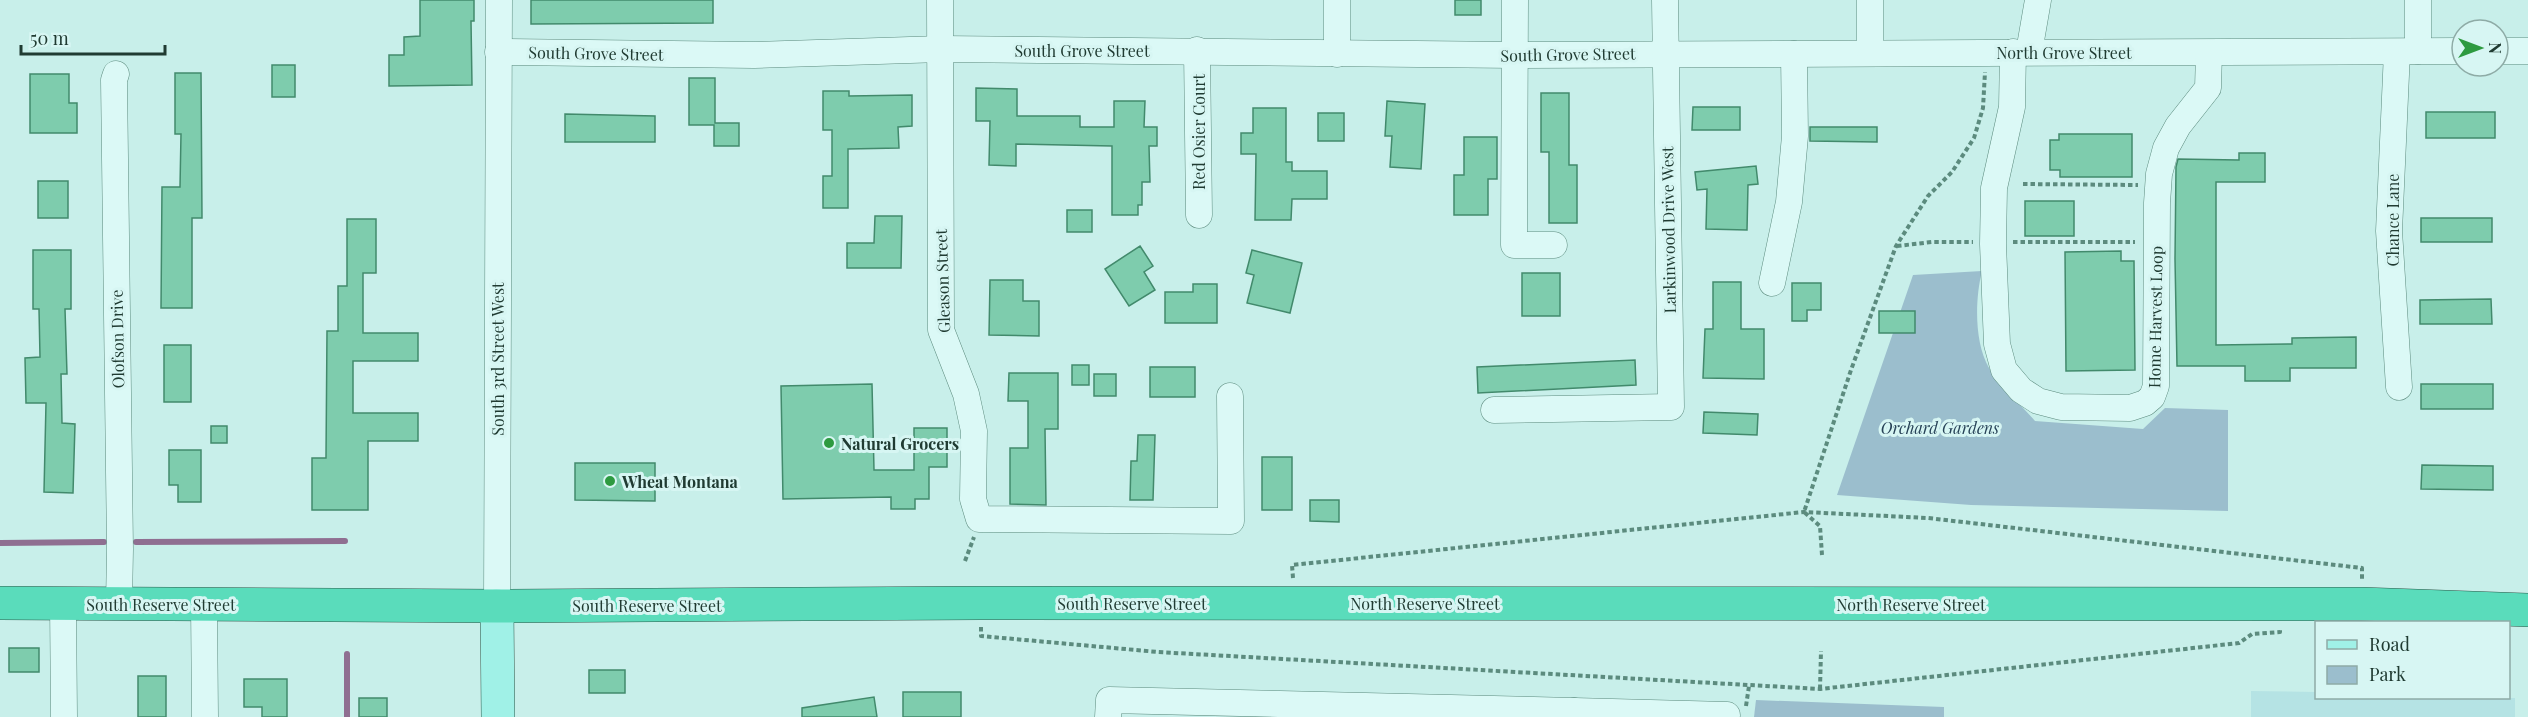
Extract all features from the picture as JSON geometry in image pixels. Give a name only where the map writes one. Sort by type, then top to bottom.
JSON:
[{"type":"highway","name":"South Reserve Street","points":[[0,603],[497,606],[1293,603]]},
{"type":"highway","name":"North Reserve Street","points":[[1293,603],[2362,604],[2528,610]]},
{"type":"main road","name":"South 3rd Street West","points":[[497,606],[498,717]]},
{"type":"street","name":"South 3rd Street West","points":[[497,606],[499,0]]},
{"type":"street","name":"Gleason Street","points":[[940,0],[940,330],[966,394],[974,431],[973,499],[979,519],[1231,521],[1230,396]]},
{"type":"street","points":[[1337,0],[1337,54]]},
{"type":"street","points":[[1515,0],[1514,245],[1554,245]]},
{"type":"street","name":"Larkinwood Drive West","points":[[1494,410],[1671,407],[1665,0]]},
{"type":"street","points":[[1870,0],[1870,53]]},
{"type":"street","name":"Home Harvest Loop","points":[[2038,0],[2021,52],[2012,107],[1994,188],[1993,244],[1997,344],[2004,370],[2021,390],[2037,401],[2061,407],[2103,409],[2130,408],[2145,403],[2152,397],[2156,386],[2159,174],[2166,148],[2178,126],[2208,88],[2209,53]]},
{"type":"street","name":"Chance Lane","points":[[2399,387],[2389,231],[2408,52],[2418,0]]},
{"type":"street","name":"South Grove Street","points":[[498,52],[754,55],[940,49],[1515,55],[1666,53]]},
{"type":"street","name":"Red Osier Court","points":[[1197,50],[1199,215]]},
{"type":"street","name":"North Grove Street","points":[[1666,53],[2450,51]]},
{"type":"street","points":[[2510,51],[2528,51]]},
{"type":"street","points":[[1772,283],[1789,202],[1795,136],[1794,54]]},
{"type":"street","name":"Olofson Drive","points":[[116,74],[114,80],[119,604]]},
{"type":"street","points":[[63,603],[64,717]]},
{"type":"street","points":[[204,604],[205,717]]},
{"type":"street","points":[[1108,717],[1109,700],[1570,714],[1736,716]]},
{"type":"path","points":[[1804,512],[1851,370],[1896,246],[1928,196],[1952,172],[1974,138],[1983,108],[1986,51]]},
{"type":"path","points":[[2022,184],[2145,185]]},
{"type":"path","points":[[1896,246],[1932,242],[1982,242]]},
{"type":"path","points":[[2013,242],[2138,242]]},
{"type":"path","points":[[1804,512],[1820,526],[1822,555]]},
{"type":"path","points":[[1293,603],[1292,565],[1804,512],[1928,518],[2362,568],[2362,604]]},
{"type":"path","points":[[979,603],[981,636],[1158,652],[1820,689],[2239,643],[2252,634],[2280,632],[2280,604]]},
{"type":"path","points":[[1820,689],[1821,651]]},
{"type":"path","points":[[1736,716],[1749,686]]},
{"type":"shaded area","points":[[2251,691],[2315,692],[2315,699],[2515,698],[2515,717],[2251,717]]},
{"type":"green space","name":"Orchard Gardens","points":[[1982,271],[1977,320],[1984,358],[1999,381],[2035,421],[2143,429],[2165,408],[2228,410],[2228,511],[1971,505],[1837,495],[1913,275]]},
{"type":"green space","points":[[1756,700],[1944,707],[1944,717],[1754,717]]},
{"type":"building","points":[[420,0],[474,0],[474,21],[471,21],[472,85],[389,86],[389,55],[404,55],[404,37],[420,36]]},
{"type":"building","points":[[531,0],[713,0],[713,23],[531,24]]},
{"type":"building","points":[[1455,0],[1481,0],[1481,15],[1455,15]]},
{"type":"building","points":[[272,65],[295,65],[295,97],[272,97]]},
{"type":"building","points":[[175,73],[201,73],[202,218],[192,218],[192,308],[161,308],[162,187],[180,187],[181,134],[175,134]]},
{"type":"building","points":[[30,74],[69,74],[69,103],[77,103],[77,133],[30,133]]},
{"type":"building","points":[[689,78],[715,78],[715,123],[739,123],[739,146],[714,146],[714,125],[689,125]]},
{"type":"building","points":[[976,88],[1017,89],[1017,116],[1080,116],[1080,127],[1114,127],[1114,101],[1145,101],[1144,127],[1157,127],[1157,146],[1149,146],[1150,182],[1142,182],[1142,205],[1138,205],[1138,215],[1112,215],[1112,146],[1016,144],[1016,166],[989,165],[990,121],[976,121]]},
{"type":"building","points":[[823,91],[849,91],[849,96],[912,95],[912,126],[898,127],[899,148],[848,149],[848,208],[823,208],[823,176],[832,176],[832,130],[823,130]]},
{"type":"building","points":[[1541,93],[1569,93],[1569,165],[1577,165],[1577,223],[1549,223],[1549,152],[1541,152]]},
{"type":"building","points":[[1387,101],[1425,104],[1421,169],[1390,167],[1392,136],[1385,136]]},
{"type":"building","points":[[1693,107],[1740,107],[1740,130],[1692,130]]},
{"type":"building","points":[[1253,108],[1286,108],[1286,162],[1292,162],[1292,171],[1327,171],[1327,199],[1292,199],[1291,220],[1255,220],[1256,154],[1241,154],[1241,133],[1253,133]]},
{"type":"building","points":[[2426,112],[2495,112],[2495,138],[2426,138]]},
{"type":"building","points":[[1318,113],[1344,113],[1344,141],[1318,141]]},
{"type":"building","points":[[565,114],[655,116],[655,142],[565,142]]},
{"type":"building","points":[[1810,127],[1877,127],[1877,142],[1810,141]]},
{"type":"building","points":[[2059,134],[2132,134],[2132,177],[2060,177],[2060,170],[2050,170],[2050,140],[2059,140]]},
{"type":"building","points":[[1464,137],[1497,137],[1497,179],[1488,179],[1488,215],[1454,215],[1454,175],[1464,175]]},
{"type":"building","points":[[2239,153],[2265,153],[2265,182],[2216,182],[2216,345],[2292,344],[2292,338],[2356,337],[2356,368],[2290,368],[2290,381],[2245,381],[2245,366],[2177,366],[2175,259],[2178,159],[2239,160]]},
{"type":"building","points":[[1756,166],[1758,184],[1748,185],[1747,230],[1706,229],[1707,189],[1697,190],[1695,172]]},
{"type":"building","points":[[38,181],[68,181],[68,218],[38,218]]},
{"type":"building","points":[[2025,201],[2074,201],[2074,236],[2025,236]]},
{"type":"building","points":[[1067,210],[1092,210],[1092,232],[1067,232]]},
{"type":"building","points":[[875,216],[902,216],[901,268],[847,268],[847,243],[874,243]]},
{"type":"building","points":[[2421,218],[2492,218],[2492,242],[2421,242]]},
{"type":"building","points":[[347,219],[376,219],[376,273],[363,273],[363,333],[418,333],[418,361],[353,361],[353,413],[418,413],[418,441],[368,441],[368,510],[312,510],[312,458],[326,458],[327,331],[338,331],[338,286],[347,286]]},
{"type":"building","points":[[1140,246],[1153,266],[1144,272],[1155,290],[1129,306],[1105,269]]},
{"type":"building","points":[[33,250],[71,250],[71,309],[65,309],[67,374],[61,374],[62,423],[75,424],[73,493],[44,492],[46,403],[26,403],[25,358],[40,357],[39,309],[33,309]]},
{"type":"building","points":[[1252,250],[1302,263],[1290,313],[1247,303],[1254,275],[1246,273]]},
{"type":"building","points":[[2121,251],[2121,261],[2134,261],[2135,370],[2066,371],[2065,252]]},
{"type":"building","points":[[1522,273],[1560,273],[1560,316],[1522,316]]},
{"type":"building","points":[[990,280],[1023,280],[1023,301],[1039,301],[1039,336],[989,335]]},
{"type":"building","points":[[1713,282],[1741,282],[1741,329],[1764,329],[1764,379],[1703,378],[1705,329],[1713,329]]},
{"type":"building","points":[[1792,283],[1821,283],[1821,310],[1807,310],[1807,321],[1792,321]]},
{"type":"building","points":[[1193,284],[1217,284],[1217,323],[1165,323],[1165,292],[1193,292]]},
{"type":"building","points":[[2491,299],[2492,324],[2420,324],[2420,300]]},
{"type":"building","points":[[1879,311],[1915,311],[1915,333],[1879,333]]},
{"type":"building","points":[[164,345],[191,345],[191,402],[164,402]]},
{"type":"building","points":[[1635,360],[1636,385],[1478,393],[1477,367]]},
{"type":"building","points":[[1072,365],[1089,365],[1089,385],[1072,385]]},
{"type":"building","points":[[1150,367],[1195,367],[1195,397],[1150,397]]},
{"type":"building","points":[[1009,373],[1058,373],[1058,429],[1045,429],[1046,505],[1010,504],[1010,448],[1028,448],[1028,401],[1008,401]]},
{"type":"building","points":[[1094,374],[1116,374],[1116,396],[1094,396]]},
{"type":"building","points":[[872,384],[874,470],[914,470],[914,428],[947,428],[947,467],[929,467],[929,499],[915,499],[915,509],[891,509],[891,497],[783,499],[781,386]]},
{"type":"building","points":[[2421,384],[2493,384],[2493,409],[2421,409]]},
{"type":"building","points":[[1704,412],[1758,414],[1757,435],[1703,433]]},
{"type":"building","points":[[211,426],[227,426],[227,443],[211,443]]},
{"type":"building","points":[[1138,435],[1155,435],[1153,500],[1130,500],[1131,461],[1137,461]]},
{"type":"building","points":[[169,450],[201,450],[201,502],[178,502],[178,485],[169,485]]},
{"type":"building","points":[[1262,457],[1292,457],[1292,510],[1262,510]]},
{"type":"building","points":[[575,463],[655,463],[655,501],[575,500]]},
{"type":"building","points":[[2422,465],[2493,466],[2493,490],[2421,489]]},
{"type":"building","points":[[1310,500],[1339,500],[1339,522],[1310,521]]},
{"type":"building","points":[[9,648],[39,648],[39,672],[9,672]]},
{"type":"building","points":[[589,670],[625,670],[625,693],[589,693]]},
{"type":"building","points":[[138,676],[166,676],[166,717],[138,717]]},
{"type":"building","points":[[244,679],[287,679],[287,717],[262,717],[262,707],[244,707]]},
{"type":"building","points":[[903,692],[961,692],[961,717],[903,717]]},
{"type":"building","points":[[874,697],[877,717],[802,717],[802,708]]},
{"type":"building","points":[[359,698],[387,698],[387,717],[359,717]]},
{"type":"waterway","points":[[136,542],[345,541]]},
{"type":"waterway","points":[[0,543],[104,542]]},
{"type":"waterway","points":[[347,654],[347,717]]},
{"type":"place","name":"Natural Grocers","points":[[829,443]]},
{"type":"place","name":"Wheat Montana","points":[[610,481]]}]
